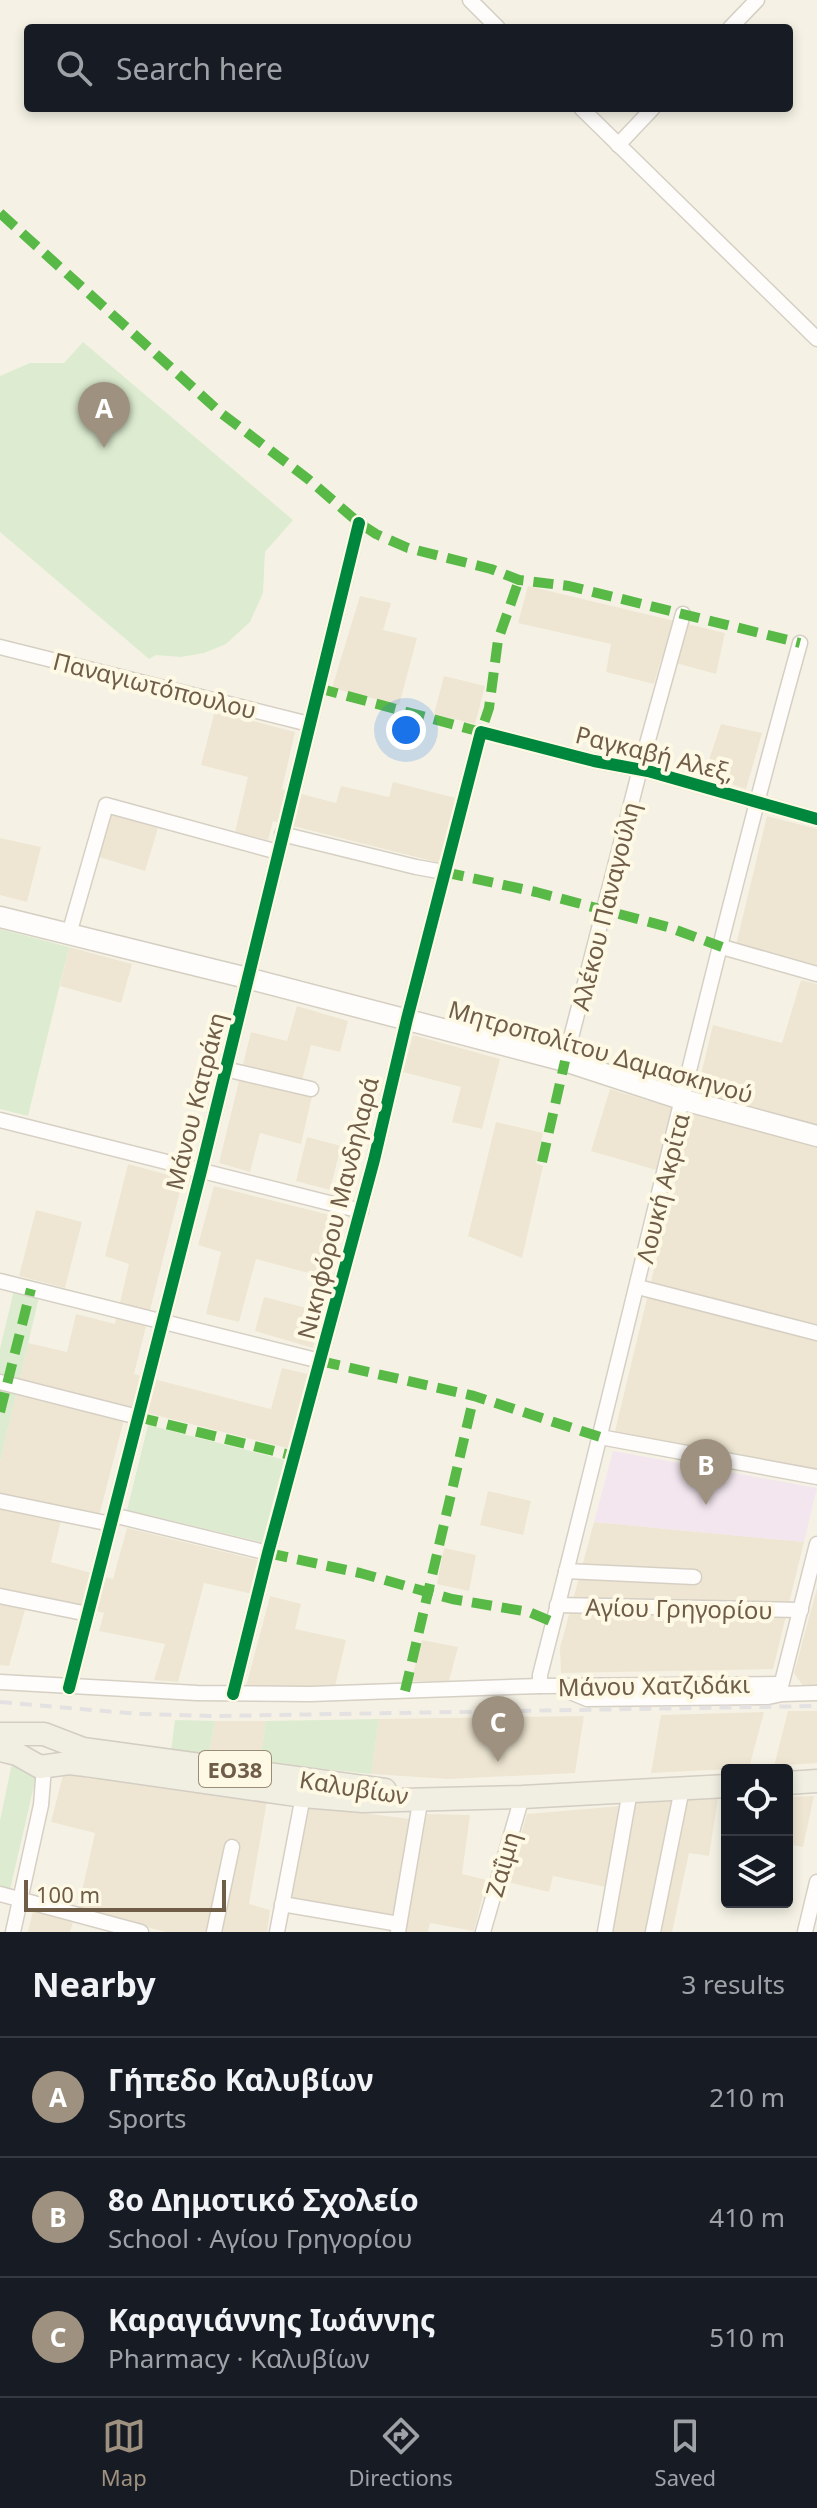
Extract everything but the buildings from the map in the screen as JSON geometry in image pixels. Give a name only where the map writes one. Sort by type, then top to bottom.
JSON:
[{"type":"main road","name":"Καλυβίων","points":[[0,1734],[45,1736],[83,1749],[355,1784],[421,1797]]},
{"type":"main road","points":[[41,1765],[55,1760],[59,1752],[56,1741],[45,1736]]},
{"type":"main road","name":"Καλυβίων","points":[[0,1750],[41,1765],[69,1763],[303,1796],[363,1801],[421,1797],[522,1797],[721,1786]]},
{"type":"main road","points":[[793,1783],[817,1781]]},
{"type":"street","points":[[470,0],[494,24]]},
{"type":"street","points":[[734,24],[757,0]]},
{"type":"street","points":[[585,112],[817,339]]},
{"type":"street","points":[[618,145],[649,112]]},
{"type":"street","name":"Μάνου Κατράκη","points":[[69,1688],[201,1171],[359,523]]},
{"type":"street","name":"Αλέκου Παναγούλη","points":[[565,1061],[683,614]]},
{"type":"street","name":"Λουκή Ακρίτα","points":[[540,1686],[557,1605],[756,802],[800,643]]},
{"type":"street","name":"Παναγιωτόπουλου","points":[[0,647],[309,724]]},
{"type":"street","name":"Ραγκαβή Αλεξ,","points":[[481,732],[594,761],[640,769],[817,819]]},
{"type":"street","name":"Νικηφόρου Μανδηλαρά","points":[[233,1694],[361,1211],[481,732]]},
{"type":"street","points":[[69,934],[106,805],[278,852]]},
{"type":"street","points":[[282,834],[444,872]]},
{"type":"street","name":"Μητροπολίτου Δαμασκηνού","points":[[0,917],[565,1061],[684,1100],[817,1136]]},
{"type":"street","points":[[722,947],[817,974]]},
{"type":"street","points":[[225,1069],[311,1089]]},
{"type":"street","points":[[0,1120],[361,1211]]},
{"type":"street","points":[[0,1281],[320,1361]]},
{"type":"street","points":[[638,1287],[817,1333]]},
{"type":"street","points":[[0,1382],[138,1417]]},
{"type":"street","points":[[600,1437],[817,1477]]},
{"type":"street","points":[[0,1501],[112,1520],[268,1553]]},
{"type":"street","points":[[782,1689],[817,1544]]},
{"type":"street","points":[[566,1571],[694,1577]]},
{"type":"street","points":[[0,1596],[88,1614]]},
{"type":"street","name":"Αγίου Γρηγορίου","points":[[557,1605],[801,1610]]},
{"type":"street","name":"Μάνου Χατζιδάκι","points":[[0,1682],[69,1688],[233,1694],[540,1686],[782,1689],[817,1693]]},
{"type":"street","points":[[13,1932],[41,1805],[41,1765]]},
{"type":"street","points":[[653,1932],[682,1789]]},
{"type":"street","points":[[605,1932],[630,1791]]},
{"type":"street","points":[[277,1932],[303,1796]]},
{"type":"street","points":[[282,1904],[398,1928],[421,1797]]},
{"type":"street","name":"Ζαΐμη","points":[[483,1932],[522,1797]]},
{"type":"street","points":[[214,1932],[232,1847]]},
{"type":"street","points":[[805,1932],[817,1882]]},
{"type":"street","points":[[0,1894],[141,1932]]},
{"type":"shaded area","points":[[528,586],[725,633],[716,674],[661,659],[654,684],[606,672],[611,644],[518,623]]},
{"type":"shaded area","points":[[360,596],[391,603],[383,630],[417,638],[399,705],[332,688]]},
{"type":"shaded area","points":[[444,676],[485,686],[475,724],[434,714]]},
{"type":"shaded area","points":[[215,711],[295,732],[282,789],[336,803],[341,786],[389,797],[393,782],[456,798],[440,863],[273,821],[268,840],[235,832],[248,777],[201,765]]},
{"type":"shaded area","points":[[721,724],[762,733],[746,789],[704,775]]},
{"type":"shaded area","points":[[108,813],[158,828],[145,871],[96,856]]},
{"type":"shaded area","points":[[767,816],[817,829],[817,967],[736,945]]},
{"type":"shaded area","points":[[0,838],[41,847],[27,902],[0,895]]},
{"type":"shaded area","points":[[69,947],[132,964],[121,1003],[60,986]]},
{"type":"shaded area","points":[[801,980],[817,984],[817,1127],[696,1095],[713,1025],[782,1043]]},
{"type":"shaded area","points":[[297,1006],[348,1021],[340,1052],[311,1045],[299,1092],[312,1096],[301,1144],[260,1133],[250,1172],[219,1163],[251,1032],[287,1041]]},
{"type":"shaded area","points":[[413,1035],[500,1059],[482,1129],[452,1122],[461,1087],[403,1072]]},
{"type":"shaded area","points":[[610,1089],[672,1108],[656,1170],[591,1151]]},
{"type":"shaded area","points":[[692,1112],[817,1147],[817,1472],[614,1435]]},
{"type":"shaded area","points":[[496,1122],[543,1133],[536,1163],[543,1166],[522,1258],[468,1236]]},
{"type":"shaded area","points":[[307,1137],[341,1146],[330,1190],[296,1181]]},
{"type":"shaded area","points":[[128,1164],[183,1179],[134,1374],[271,1409],[282,1368],[308,1374],[291,1449],[127,1408],[99,1516],[64,1508],[51,1562],[113,1579],[127,1528],[261,1561],[253,1594],[204,1583],[178,1682],[154,1680],[165,1644],[99,1631],[104,1613],[29,1596],[9,1666],[0,1665],[0,1462],[28,1343],[67,1352],[76,1314],[115,1324],[129,1264],[105,1256]]},
{"type":"shaded area","points":[[214,1186],[346,1219],[331,1279],[256,1259],[239,1322],[206,1314],[221,1252],[198,1245]]},
{"type":"shaded area","points":[[36,1210],[82,1222],[65,1288],[19,1276]]},
{"type":"shaded area","points":[[264,1297],[322,1312],[313,1348],[255,1331]]},
{"type":"shaded area","points":[[613,1451],[817,1488],[804,1542],[594,1522]]},
{"type":"shaded area","points":[[488,1491],[531,1501],[523,1535],[480,1525]]},
{"type":"shaded area","points":[[594,1522],[804,1542],[773,1669],[561,1673],[560,1648]]},
{"type":"shaded area","points":[[444,1548],[476,1555],[469,1591],[437,1584]]},
{"type":"shaded area","points":[[817,1588],[817,1686],[804,1687],[794,1673]]},
{"type":"shaded area","points":[[270,1596],[301,1604],[295,1629],[346,1640],[335,1686],[246,1686]]},
{"type":"shaded area","points":[[422,1640],[458,1647],[449,1681],[411,1681]]},
{"type":"shaded area","points":[[788,1711],[817,1711],[817,1763],[775,1764]]},
{"type":"shaded area","points":[[764,1712],[750,1764],[721,1764],[721,1769],[651,1773],[661,1715]]},
{"type":"shaded area","points":[[584,1716],[575,1773],[448,1779],[371,1774],[379,1719]]},
{"type":"shaded area","points":[[215,1721],[266,1721],[260,1762],[209,1755]]},
{"type":"shaded area","points":[[64,1771],[267,1801],[249,1904],[270,1910],[267,1932],[166,1932],[78,1909],[95,1833],[51,1822]]},
{"type":"shaded area","points":[[814,1796],[803,1847],[793,1845],[793,1797]]},
{"type":"shaded area","points":[[718,1798],[709,1856],[689,1853],[672,1932],[658,1932],[684,1800]]},
{"type":"shaded area","points":[[673,1801],[648,1932],[612,1932],[635,1802]]},
{"type":"shaded area","points":[[308,1806],[410,1819],[393,1916],[290,1898]]},
{"type":"shaded area","points":[[621,1806],[606,1887],[553,1876],[549,1892],[507,1882],[527,1814]]},
{"type":"shaded area","points":[[427,1814],[470,1815],[462,1874],[487,1880],[474,1931],[430,1923],[428,1932],[404,1932]]},
{"type":"shaded area","points":[[33,1911],[73,1922],[70,1932],[28,1932]]},
{"type":"green space","points":[[83,342],[293,520],[265,552],[263,593],[250,622],[226,644],[204,653],[181,657],[156,655],[149,659],[0,532],[0,376],[30,363],[64,363]]},
{"type":"green space","points":[[0,929],[69,947],[28,1116],[0,1109]]},
{"type":"green space","points":[[15,1286],[40,1293],[0,1462],[0,1349]]},
{"type":"green space","points":[[148,1425],[285,1460],[265,1543],[127,1510]]},
{"type":"green space","points":[[379,1719],[371,1774],[260,1762],[266,1721]]},
{"type":"green space","points":[[175,1720],[215,1721],[209,1755],[171,1751]]},
{"type":"green space","points":[[12,1763],[36,1777],[10,1890],[0,1888],[0,1821]]},
{"type":"railway","points":[[0,1702],[139,1714],[214,1716],[817,1706]]},
{"type":"marked path","points":[[0,213],[221,413],[376,534],[408,548],[491,569],[519,580],[569,586],[800,643]]},
{"type":"marked path","points":[[318,688],[481,732],[489,708],[498,640],[519,580]]},
{"type":"marked path","points":[[444,872],[536,892],[668,927],[722,947]]},
{"type":"marked path","points":[[542,1162],[565,1061]]},
{"type":"marked path","points":[[0,1412],[31,1289]]},
{"type":"marked path","points":[[320,1361],[474,1396],[600,1437]]},
{"type":"marked path","points":[[405,1691],[474,1396]]},
{"type":"marked path","points":[[138,1417],[294,1456]]},
{"type":"marked path","points":[[268,1553],[360,1573],[452,1599],[529,1612],[553,1622]]},
{"type":"cycle path","points":[[69,1688],[201,1171],[359,523]]},
{"type":"cycle path","points":[[233,1694],[374,1160],[481,732],[594,761],[648,771],[817,819]]},
{"type":"place","name":"Γήπεδο Καλυβίων","points":[[104,448]]},
{"type":"place","name":"8ο Δημοτικό Σχολείο","points":[[706,1505]]},
{"type":"place","name":"Καραγιάννης Ιωάννης","points":[[498,1762]]}]
